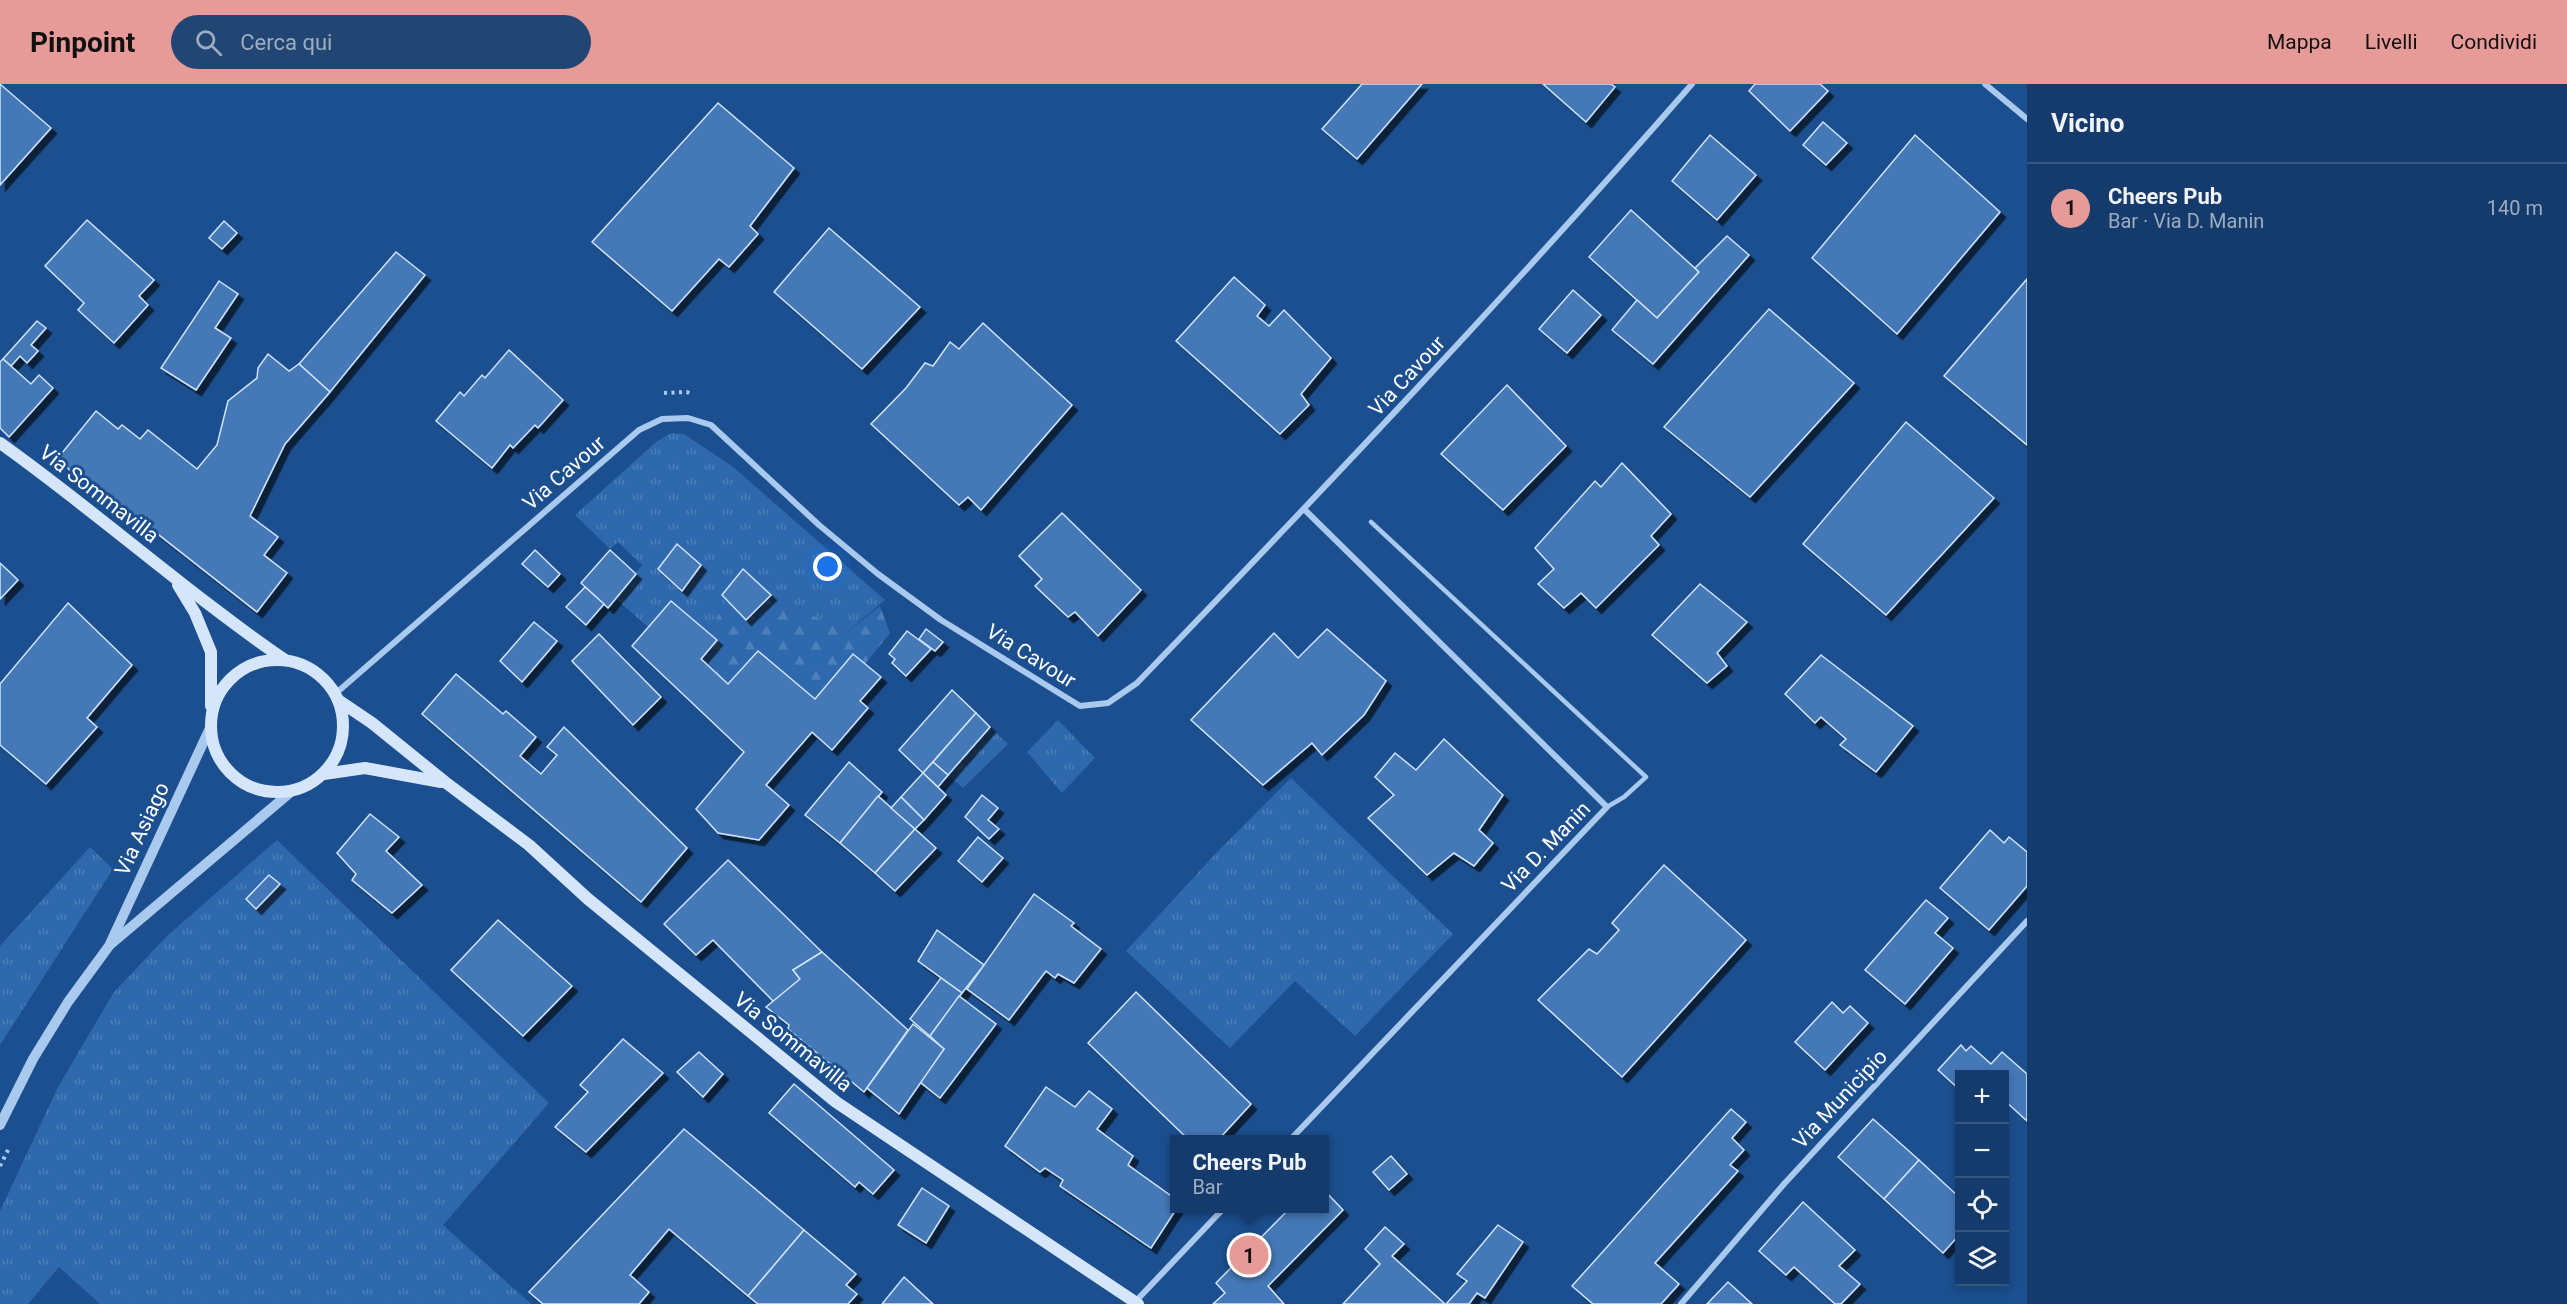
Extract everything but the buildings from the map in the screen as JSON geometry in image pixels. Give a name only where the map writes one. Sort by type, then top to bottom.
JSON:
[{"type":"main road","name":"Via Sommavilla","points":[[0,443],[47,477],[226,619],[286,660],[314,671],[337,697],[529,845],[588,899],[836,1102],[1137,1303]]},
{"type":"main road","name":"Via Sommavilla","points":[[172,576],[195,613],[211,652],[210,728],[217,756],[236,779],[262,791],[292,791],[314,782],[324,774],[365,768],[445,782]]},
{"type":"main road","name":"Via Sommavilla","points":[[211,715],[220,691],[237,672],[260,662],[286,660]]},
{"type":"main road","points":[[324,774],[335,758],[342,740],[343,726],[337,697]]},
{"type":"street","name":"Via Cavour","points":[[337,697],[639,430],[662,419],[688,418],[711,425],[819,525],[878,574],[941,620],[1080,706],[1108,703],[1137,683],[1304,509],[1571,223],[1692,84]]},
{"type":"street","points":[[1985,84],[2027,119]]},
{"type":"street","name":"Via D. Manin","points":[[1295,1135],[1607,807],[1304,509]]},
{"type":"street","name":"Via Asiago","points":[[0,1125],[33,1059],[68,1002],[109,946],[210,728]]},
{"type":"street","name":"Via Asiago","points":[[109,946],[292,791]]},
{"type":"street","name":"Via Municipio","points":[[1682,1304],[1784,1184],[2027,921]]},
{"type":"street","points":[[1137,1303],[1220,1213]]},
{"type":"lane","points":[[1371,522],[1646,777],[1624,797],[1607,807]]},
{"type":"path","points":[[660,394],[687,392],[696,397]]},
{"type":"path","points":[[0,1166],[10,1145]]},
{"type":"green space","points":[[671,433],[684,434],[732,466],[885,600],[847,632],[771,595],[743,570],[722,595],[727,600],[708,632],[671,601],[648,627],[616,599],[642,565],[618,542],[610,549],[575,515],[656,442]]},
{"type":"green space","points":[[771,595],[847,632],[880,606],[890,633],[865,664],[853,654],[815,699],[758,652],[728,684],[701,659],[717,640],[708,632],[727,600],[746,620]]},
{"type":"green space","points":[[1058,720],[1095,758],[1062,793],[1027,752]]},
{"type":"green space","points":[[990,727],[1008,744],[963,788],[948,775]]},
{"type":"green space","points":[[1291,778],[1453,934],[1355,1036],[1295,981],[1230,1048],[1126,951],[1218,851]]},
{"type":"green space","points":[[277,840],[549,1103],[443,1225],[531,1304],[100,1304],[59,1267],[28,1304],[0,1304],[0,1211],[58,1087],[114,992],[167,936]]},
{"type":"green space","points":[[90,847],[113,869],[0,1045],[0,946]]},
{"type":"place","name":"Cheers Pub","points":[[1249,1255]]}]
